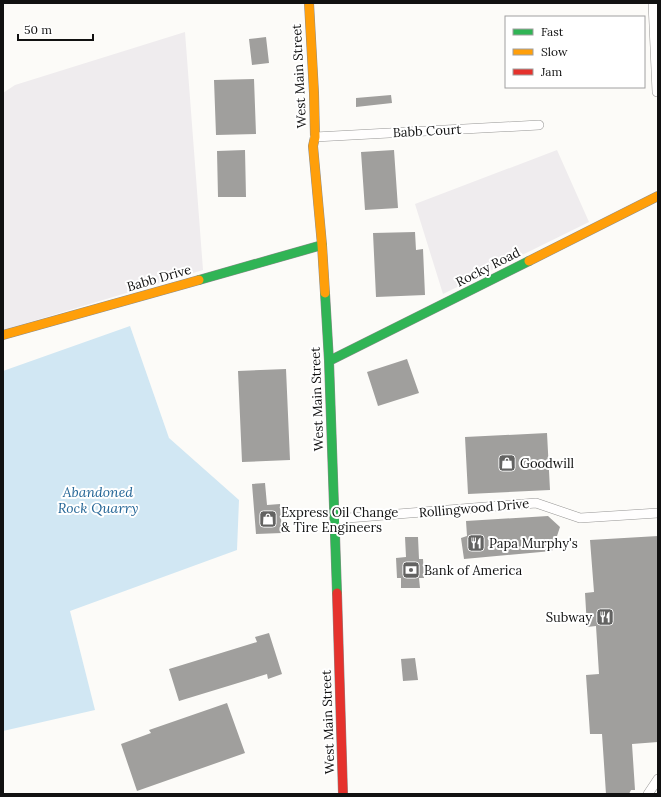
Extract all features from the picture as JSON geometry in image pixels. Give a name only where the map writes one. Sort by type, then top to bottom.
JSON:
[{"type":"main road","name":"West Main Street","points":[[309,3],[314,93],[315,137],[313,146],[322,245],[329,361],[343,794]]},
{"type":"main road","name":"Rocky Road","points":[[329,361],[658,196]]},
{"type":"main road","name":"Babb Drive","points":[[3,335],[322,245]]},
{"type":"street","points":[[653,3],[657,92]]},
{"type":"street","name":"Babb Court","points":[[315,137],[539,124]]},
{"type":"street","name":"Rollingwood Drive","points":[[335,519],[536,503],[580,518],[658,513]]},
{"type":"street","points":[[648,794],[658,779]]},
{"type":"shaded area","points":[[185,32],[203,270],[3,330],[3,93],[15,85]]},
{"type":"shaded area","points":[[557,150],[589,222],[443,294],[415,204]]},
{"type":"water","name":"Abandoned Rock Quarry","points":[[130,326],[169,438],[239,500],[237,550],[70,611],[95,710],[3,731],[3,371]]},
{"type":"building","points":[[266,37],[269,63],[252,65],[249,39]]},
{"type":"building","points":[[254,79],[256,134],[216,135],[214,80]]},
{"type":"building","points":[[391,95],[392,103],[356,107],[356,98]]},
{"type":"building","points":[[245,150],[246,197],[218,197],[217,151]]},
{"type":"building","points":[[394,150],[398,208],[365,210],[361,152]]},
{"type":"building","points":[[415,232],[416,250],[423,249],[425,295],[376,297],[373,233]]},
{"type":"building","points":[[407,359],[419,393],[378,406],[367,372]]},
{"type":"building","points":[[286,369],[290,460],[242,462],[238,371]]},
{"type":"building","name":"Goodwill","points":[[547,433],[550,490],[468,494],[465,437]]},
{"type":"building","name":"Express Oil Change & Tire Engineers","points":[[265,483],[267,505],[280,504],[282,533],[256,534],[252,484]]},
{"type":"building","points":[[548,516],[560,527],[552,551],[464,559],[461,538],[467,536],[466,521]]},
{"type":"building","points":[[658,536],[658,742],[632,744],[635,790],[631,790],[629,794],[606,794],[602,734],[590,734],[586,675],[599,674],[596,626],[587,627],[585,593],[594,592],[590,540]]},
{"type":"building","points":[[405,537],[418,537],[419,559],[423,559],[424,578],[419,578],[420,588],[401,588],[401,578],[397,578],[396,558],[406,557]]},
{"type":"building","points":[[269,633],[282,674],[268,679],[267,674],[179,701],[169,669],[257,642],[255,637]]},
{"type":"building","points":[[415,658],[418,680],[403,681],[401,659]]},
{"type":"building","points":[[227,703],[245,753],[137,791],[121,744],[151,733],[149,730]]},
{"type":"traffic: fast","points":[[199,280],[322,245]]},
{"type":"traffic: fast","points":[[329,361],[529,261]]},
{"type":"traffic: fast","points":[[325,293],[329,361],[337,593]]},
{"type":"traffic: slow","points":[[309,3],[314,93],[315,137],[313,146],[325,293]]},
{"type":"traffic: slow","points":[[529,261],[658,196]]},
{"type":"traffic: slow","points":[[3,335],[199,280]]},
{"type":"traffic: jam","points":[[337,593],[343,794]]},
{"type":"place","name":"Goodwill","points":[[507,463]]},
{"type":"place","name":"Express Oil Change & Tire Engineers","points":[[268,519]]},
{"type":"place","name":"Papa Murphy's","points":[[476,543]]},
{"type":"place","name":"Bank of America","points":[[411,570]]},
{"type":"place","name":"Subway","points":[[605,617]]}]
